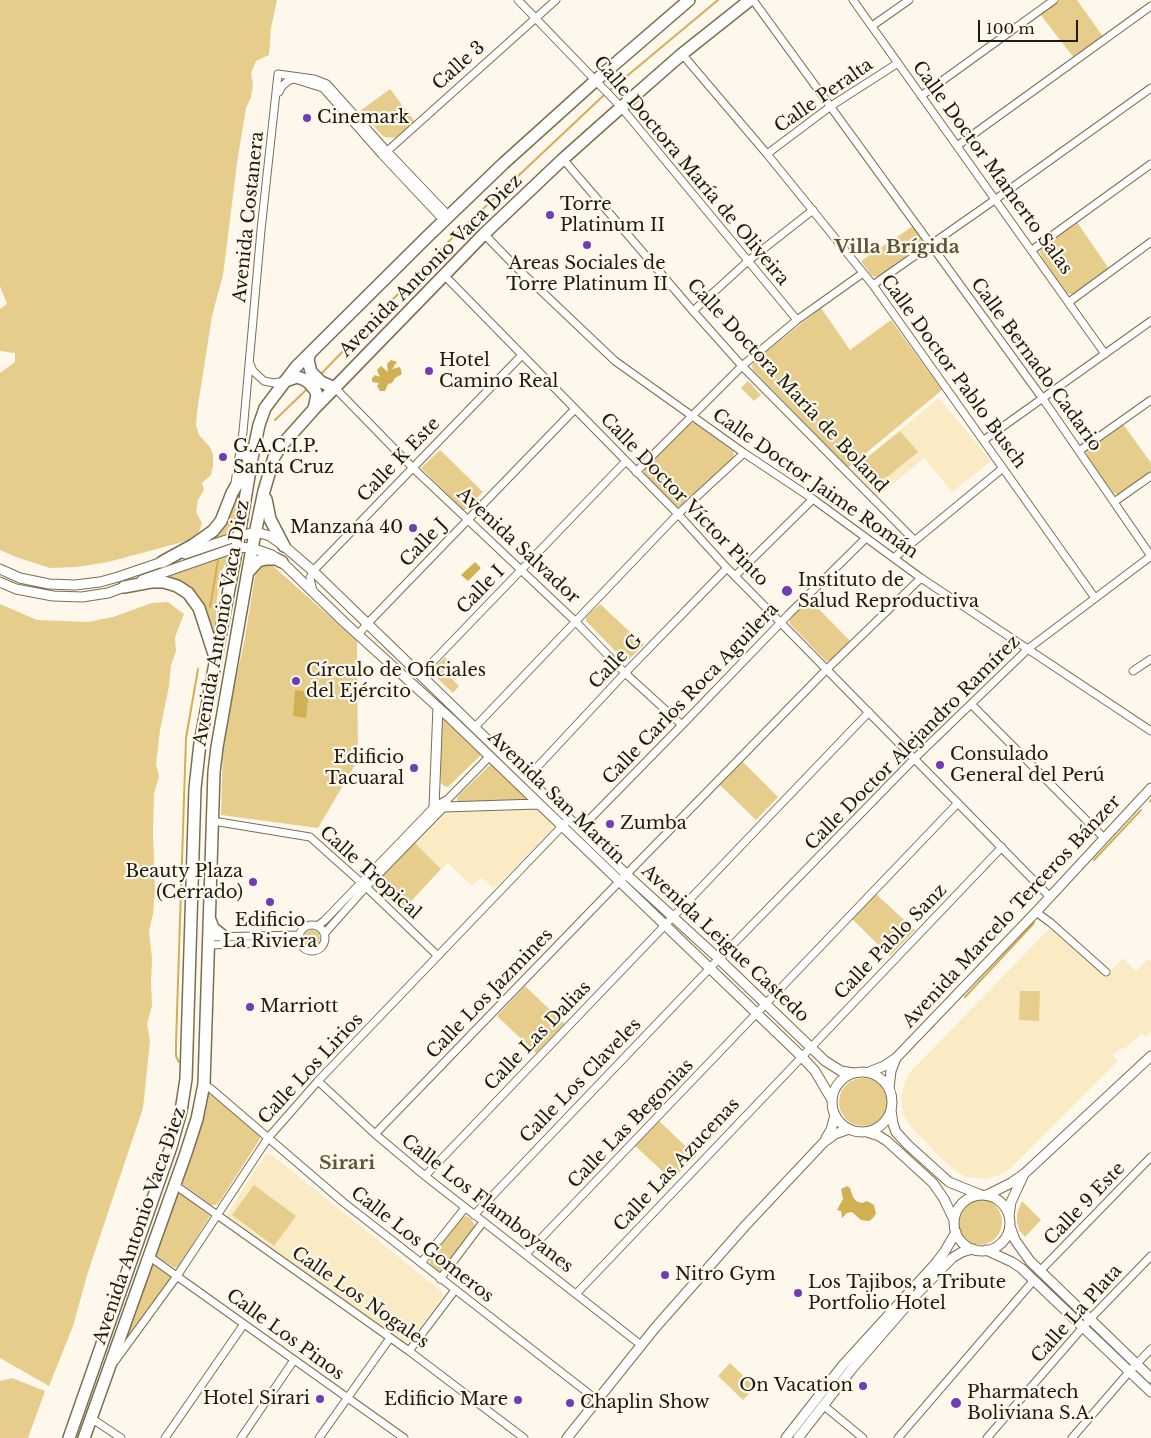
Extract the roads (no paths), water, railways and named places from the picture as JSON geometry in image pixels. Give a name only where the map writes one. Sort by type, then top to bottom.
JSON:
[{"type":"highway","name":"Avenida Antonio Vaca Diez","points":[[73,1436],[172,1147],[181,1111],[186,1079],[195,788],[200,743],[252,458],[259,425],[265,408],[285,381],[310,353],[504,163],[689,0]]},
{"type":"highway","name":"Avenida Antonio Vaca Diez","points":[[84,1438],[175,1185],[197,1119],[204,1084],[214,772],[219,728],[252,548],[264,491],[274,457],[281,446],[314,409],[444,275],[618,104],[745,2]]},
{"type":"highway","points":[[310,353],[308,360],[311,372],[321,382],[335,388]]},
{"type":"highway","points":[[285,381],[297,377],[308,382],[316,390],[317,395],[314,409]]},
{"type":"highway","points":[[162,562],[194,545],[213,531],[220,523],[227,510],[232,493],[252,458]]},
{"type":"highway","points":[[264,491],[270,519],[284,546]]},
{"type":"highway","points":[[248,572],[258,562],[272,559],[282,562]]},
{"type":"highway","points":[[124,587],[151,582],[164,582],[177,586],[188,593],[199,608],[215,656]]},
{"type":"highway","points":[[195,788],[197,814],[204,820],[213,821]]},
{"type":"highway","points":[[210,920],[216,932],[223,936]]},
{"type":"main road","points":[[0,582],[16,589],[53,596],[82,597],[108,593],[256,532],[270,536],[313,571]]},
{"type":"main road","points":[[0,569],[20,578],[48,584],[75,585],[100,582],[162,562],[238,541]]},
{"type":"main road","name":"Avenida San Martín","points":[[238,541],[272,555],[282,562],[303,584],[313,591],[451,719],[802,1057],[815,1071],[832,1100]]},
{"type":"main road","name":"Avenida San Martín","points":[[313,571],[580,829]]},
{"type":"main road","points":[[398,670],[406,662]]},
{"type":"main road","points":[[438,707],[442,804],[538,804]]},
{"type":"main road","points":[[451,719],[458,712]]},
{"type":"main road","name":"Avenida Marcelo Terceros Bánzer","points":[[869,1072],[884,1066],[896,1058],[1036,912],[1151,788]]},
{"type":"main road","name":"Avenida Leigue Castedo","points":[[580,829],[833,1067],[841,1071],[854,1073]]},
{"type":"main road","points":[[954,1220],[960,1205],[966,1200],[984,1195],[1011,1183],[1024,1174],[1151,1056]]},
{"type":"main road","name":"Avenida Marcelo Terceros Bánzer","points":[[889,1088],[890,1071],[896,1058]]},
{"type":"main road","points":[[866,1132],[882,1125],[891,1110],[893,1102],[889,1088],[881,1078],[869,1072],[854,1073],[842,1080],[837,1086],[832,1100],[836,1115],[844,1126],[849,1129],[866,1132],[887,1140],[933,1183],[944,1199],[954,1220],[959,1239],[973,1249]]},
{"type":"main road","points":[[891,1110],[896,1132],[949,1182],[1001,1202],[1010,1221],[1015,1240],[1040,1271],[1151,1378]]},
{"type":"main road","points":[[824,1142],[831,1130],[836,1115]]},
{"type":"main road","points":[[567,1438],[641,1345],[744,1226],[824,1142],[835,1134],[849,1129]]},
{"type":"main road","points":[[798,1438],[877,1338],[942,1268],[962,1252],[973,1249],[986,1250],[995,1248],[1002,1242],[1007,1234],[1010,1221],[1011,1202],[1024,1174]]},
{"type":"main road","points":[[786,1438],[843,1365],[946,1251],[956,1232]]},
{"type":"main road","points":[[986,1250],[1012,1262],[1034,1280],[1151,1392]]},
{"type":"street","name":"Calle Doctora María de Oliveira","points":[[518,0],[618,104],[797,320]]},
{"type":"street","name":"Calle 3","points":[[385,153],[556,0]]},
{"type":"street","name":"Calle Doctor Mamerto Salas","points":[[853,0],[1105,354]]},
{"type":"street","points":[[872,26],[909,0]]},
{"type":"street","points":[[921,96],[1054,0]]},
{"type":"street","name":"Calle Bernado Cadario","points":[[745,2],[832,106],[1080,451],[1151,556]]},
{"type":"street","points":[[957,146],[1151,6]]},
{"type":"street","name":"Calle Doctor Pablo Busch","points":[[682,54],[767,154],[873,285],[1095,598]]},
{"type":"street","name":"Calle Peralta","points":[[767,154],[832,106],[898,63]]},
{"type":"street","name":"Avenida Costanera","points":[[243,432],[261,230],[278,74],[314,79],[327,84],[385,153]]},
{"type":"street","points":[[277,94],[282,86],[294,79],[324,88],[447,218]]},
{"type":"street","points":[[873,285],[1151,88]]},
{"type":"street","name":"Calle Doctora María de Boland","points":[[563,159],[742,366],[914,540]]},
{"type":"street","points":[[1032,250],[1151,164]]},
{"type":"street","points":[[693,311],[748,261],[813,210]]},
{"type":"street","name":"Calle Doctor Jaime Román","points":[[484,234],[516,268],[615,361],[744,453],[813,499],[922,578],[1151,731]]},
{"type":"street","points":[[1069,302],[1151,242]]},
{"type":"street","points":[[636,472],[742,366],[797,320],[863,274]]},
{"type":"street","name":"Calle Doctor Víctor Pinto","points":[[444,275],[1050,897]]},
{"type":"street","points":[[984,440],[1151,322]]},
{"type":"street","name":"Calle K Este","points":[[313,571],[522,355]]},
{"type":"street","points":[[250,363],[253,371],[264,381],[285,381]]},
{"type":"street","name":"Avenida Salvador","points":[[335,388],[413,468],[575,621],[625,673],[682,725]]},
{"type":"street","points":[[1080,451],[1151,400]]},
{"type":"street","name":"Calle J","points":[[358,634],[575,409]]},
{"type":"street","points":[[243,432],[248,484]]},
{"type":"street","points":[[232,493],[243,432]]},
{"type":"street","points":[[475,727],[678,514],[744,453]]},
{"type":"street","name":"Calle I","points":[[420,675],[626,461]]},
{"type":"street","points":[[895,557],[1003,468]]},
{"type":"street","points":[[1114,502],[1151,476]]},
{"type":"street","points":[[736,576],[813,499]]},
{"type":"street","name":"Calle Carlos Roca Aguilera","points":[[580,829],[781,622],[866,538]]},
{"type":"street","name":"Calle Doctor Alejandro Ramírez","points":[[710,968],[915,758],[1029,648],[1151,556]]},
{"type":"street","name":"Calle G","points":[[527,778],[625,673],[728,568]]},
{"type":"street","points":[[313,571],[310,578],[313,591]]},
{"type":"street","name":"Calle Los Jazmines","points":[[375,1134],[828,669],[922,578]]},
{"type":"street","points":[[1133,672],[1151,659]]},
{"type":"street","points":[[971,704],[1104,838]]},
{"type":"street","name":"Calle Las Dalias","points":[[424,1176],[869,712]]},
{"type":"street","points":[[299,938],[306,926],[317,926],[324,921],[363,884],[489,757]]},
{"type":"street","name":"Calle Las Begonias","points":[[526,1254],[958,803]]},
{"type":"street","name":"Calle Los Lirios","points":[[110,1368],[177,1276],[268,1138],[318,1081],[570,820]]},
{"type":"street","name":"Calle Tropical","points":[[213,821],[310,837],[363,884],[438,956]]},
{"type":"street","name":"Calle Pablo Sanz","points":[[802,1057],[1002,848]]},
{"type":"street","points":[[299,938],[306,950],[311,952],[317,951],[324,944],[324,933],[363,884]]},
{"type":"street","points":[[1036,912],[1106,972]]},
{"type":"street","points":[[317,926],[324,933]]},
{"type":"street","points":[[209,941],[223,936],[299,938]]},
{"type":"street","points":[[209,941],[299,938]]},
{"type":"street","name":"Calle Los Claveles","points":[[474,1214],[710,968]]},
{"type":"street","name":"Calle Las Azucenas","points":[[576,1294],[802,1057]]},
{"type":"street","name":"Calle Los Flamboyanes","points":[[318,1081],[424,1176],[641,1345]]},
{"type":"street","name":"Calle Los Gomeros","points":[[210,1088],[343,1202],[597,1400]]},
{"type":"street","name":"Calle 9 Este","points":[[1040,1271],[1151,1157]]},
{"type":"street","name":"Calle Los Nogales","points":[[175,1185],[409,1351],[524,1438]]},
{"type":"street","points":[[421,1263],[465,1208]]},
{"type":"street","points":[[440,1279],[483,1222]]},
{"type":"street","name":"Calle La Plata","points":[[987,1438],[1090,1318],[1151,1256]]},
{"type":"street","name":"Calle Los Pinos","points":[[150,1257],[400,1437]]},
{"type":"street","points":[[898,1438],[1034,1280]]},
{"type":"street","points":[[409,1351],[455,1290]]},
{"type":"street","points":[[165,1438],[244,1324]]},
{"type":"street","points":[[319,1438],[390,1338]]},
{"type":"street","points":[[1072,1438],[1151,1349]]},
{"type":"street","points":[[240,1438],[294,1360]]},
{"type":"street","points":[[824,1405],[863,1438]]},
{"type":"street","points":[[90,1418],[121,1438]]},
{"type":"waterway","points":[[321,374],[449,241],[603,96],[718,0]]},
{"type":"waterway","points":[[275,420],[306,390]]},
{"type":"waterway","points":[[210,607],[218,561]]},
{"type":"waterway","points":[[179,1062],[176,1056],[176,1043],[186,738],[198,669]]},
{"type":"waterway","points":[[1094,860],[1141,810]]},
{"type":"waterway","points":[[965,997],[1034,923]]},
{"type":"place","name":"Cinemark","points":[[307,118]]},
{"type":"place","name":"Torre Platinum II","points":[[550,215]]},
{"type":"place","name":"Areas Sociales de Torre Platinum II","points":[[587,245]]},
{"type":"place","name":"Hotel Camino Real","points":[[429,371]]},
{"type":"place","name":"G.A.C.I.P. Santa Cruz","points":[[223,457]]},
{"type":"place","name":"Manzana 40","points":[[413,528]]},
{"type":"place","name":"Instituto de Salud Reproductiva","points":[[787,591]]},
{"type":"place","name":"Círculo de Oficiales del Ejército","points":[[296,681]]},
{"type":"place","name":"Consulado General del Perú","points":[[940,765]]},
{"type":"place","name":"Edificio Tacuaral","points":[[414,768]]},
{"type":"place","name":"Zumba","points":[[610,824]]},
{"type":"place","name":"Beauty Plaza (Cerrado)","points":[[253,882]]},
{"type":"place","name":"Edificio La Riviera","points":[[270,902]]},
{"type":"place","name":"Marriott","points":[[250,1007]]},
{"type":"place","name":"Nitro Gym","points":[[665,1275]]},
{"type":"place","name":"Los Tajibos, a Tribute Portfolio Hotel","points":[[798,1293]]},
{"type":"place","name":"On Vacation","points":[[863,1386]]},
{"type":"place","name":"Hotel Sirari","points":[[320,1399]]},
{"type":"place","name":"Edificio Mare","points":[[518,1400]]},
{"type":"place","name":"Chaplin Show","points":[[570,1403]]},
{"type":"place","name":"Pharmatech Boliviana S.A.","points":[[956,1403]]},
{"type":"district","name":"Villa Brígida","points":[[897,248]]},
{"type":"district","name":"Sirari","points":[[347,1164]]}]
